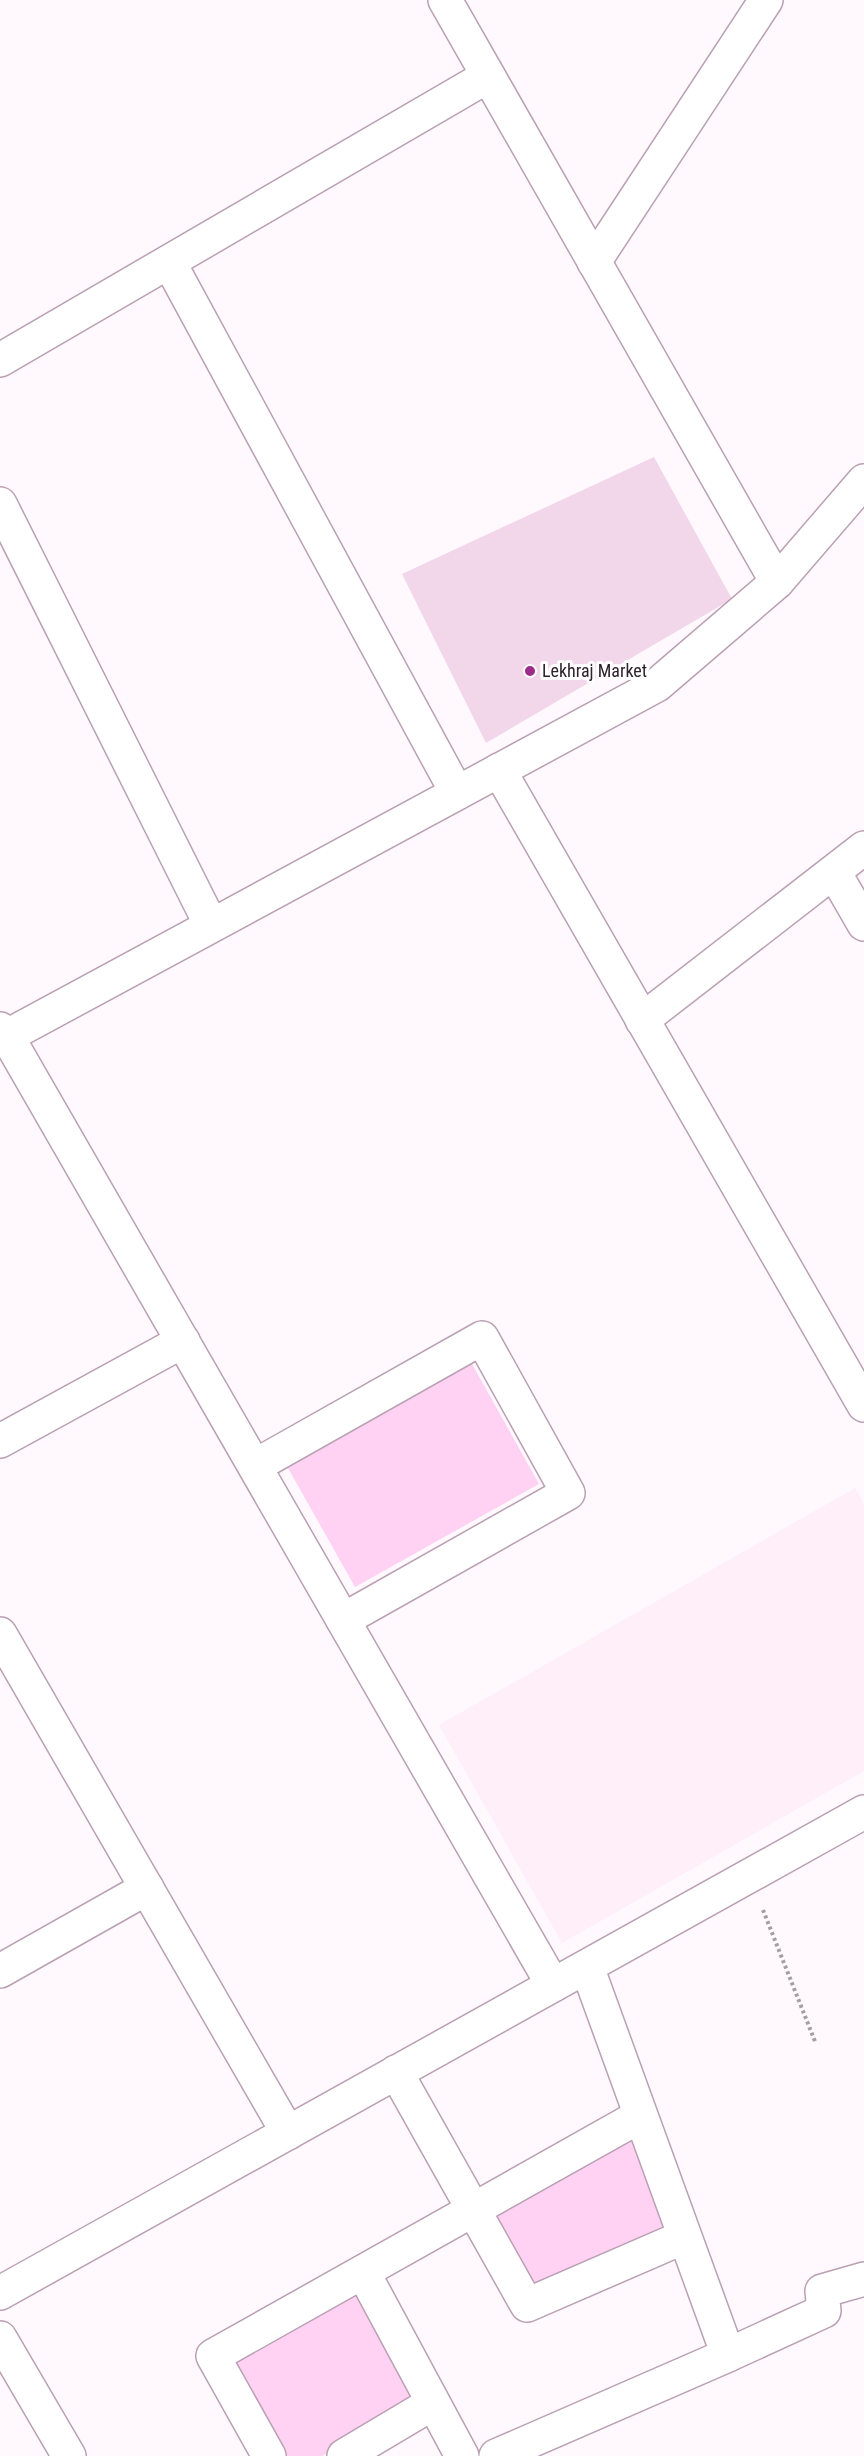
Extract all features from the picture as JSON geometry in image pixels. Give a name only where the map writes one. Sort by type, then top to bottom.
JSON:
[{"type":"street","points":[[445,0],[777,582]]},
{"type":"street","points":[[594,262],[766,0]]},
{"type":"street","points":[[0,360],[488,76]]},
{"type":"street","points":[[169,262],[457,793]]},
{"type":"street","points":[[554,1985],[183,1341],[2,1035],[212,925],[657,685],[777,582],[864,481]]},
{"type":"street","points":[[0,504],[212,925]]},
{"type":"street","points":[[499,770],[642,1020],[856,1371],[864,1405]]},
{"type":"street","points":[[642,1020],[864,848]]},
{"type":"street","points":[[834,872],[864,924]]},
{"type":"street","points":[[255,1466],[482,1338],[568,1493],[343,1620]]},
{"type":"street","points":[[0,1441],[183,1341]]},
{"type":"street","points":[[0,1634],[10,1675],[147,1888],[288,2133]]},
{"type":"street","points":[[0,2293],[864,1812]]},
{"type":"street","points":[[0,1971],[147,1888]]},
{"type":"street","points":[[587,1967],[728,2355]]},
{"type":"street","points":[[396,2072],[526,2305],[684,2237]]},
{"type":"street","points":[[269,2456],[213,2356],[640,2116]]},
{"type":"street","points":[[363,2272],[462,2456]]},
{"type":"street","points":[[496,2456],[824,2312],[822,2291],[864,2278]]},
{"type":"street","points":[[0,2338],[69,2456]]},
{"type":"street","points":[[344,2456],[433,2403]]},
{"type":"path","points":[[750,1875],[816,2044]]},
{"type":"shaded area","points":[[472,1364],[539,1484],[355,1587],[288,1468]]},
{"type":"shaded area","points":[[855,1488],[864,1504],[864,1771],[562,1943],[439,1725]]},
{"type":"shaded area","points":[[632,2135],[671,2233],[530,2291],[490,2212]]},
{"type":"shaded area","points":[[356,2294],[417,2401],[322,2456],[286,2456],[234,2364]]},
{"type":"building","name":"Lekhraj Market","points":[[654,457],[732,599],[486,743],[402,574]]},
{"type":"place","name":"Lekhraj Market","points":[[530,671]]}]
